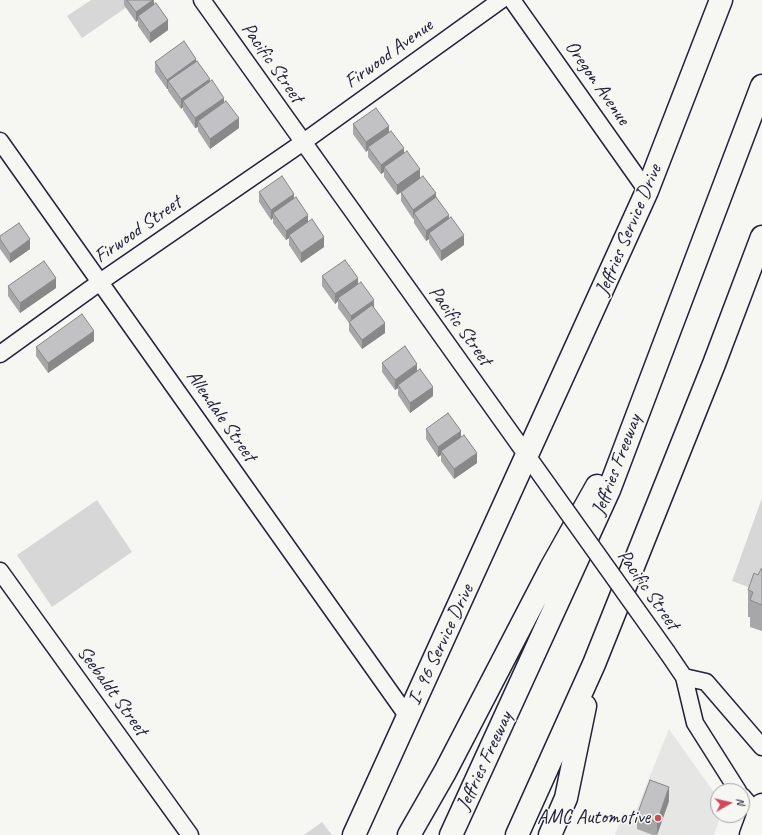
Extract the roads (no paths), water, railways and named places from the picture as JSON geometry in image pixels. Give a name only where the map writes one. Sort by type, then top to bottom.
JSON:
[{"type":"main road","name":"Jeffries Service Drive","points":[[528,456],[647,191],[721,0]]},
{"type":"main road","name":"Jeffries Freeway","points":[[451,835],[609,490],[762,86]]},
{"type":"main road","points":[[517,835],[594,664],[711,371],[762,237]]},
{"type":"main road","points":[[409,835],[445,772],[551,568],[637,413]]},
{"type":"main road","name":"I- 96 Service Drive","points":[[354,835],[528,456]]},
{"type":"main road","points":[[550,835],[566,798],[594,664]]},
{"type":"street","name":"Pacific Street","points":[[202,0],[302,143],[528,456],[684,677],[695,723],[733,783]]},
{"type":"street","name":"Firwood Avenue","points":[[302,143],[501,0]]},
{"type":"street","name":"Oregon Avenue","points":[[512,0],[647,191]]},
{"type":"street","name":"Allendale Street","points":[[0,140],[408,717]]},
{"type":"street","name":"Firwood Street","points":[[0,354],[100,282],[302,143]]},
{"type":"street","name":"Seebaldt Street","points":[[0,571],[190,835]]},
{"type":"street","points":[[684,677],[706,682],[762,747]]},
{"type":"street","points":[[750,808],[758,819]]},
{"type":"place","name":"AMC Automotive","points":[[658,818]]}]
